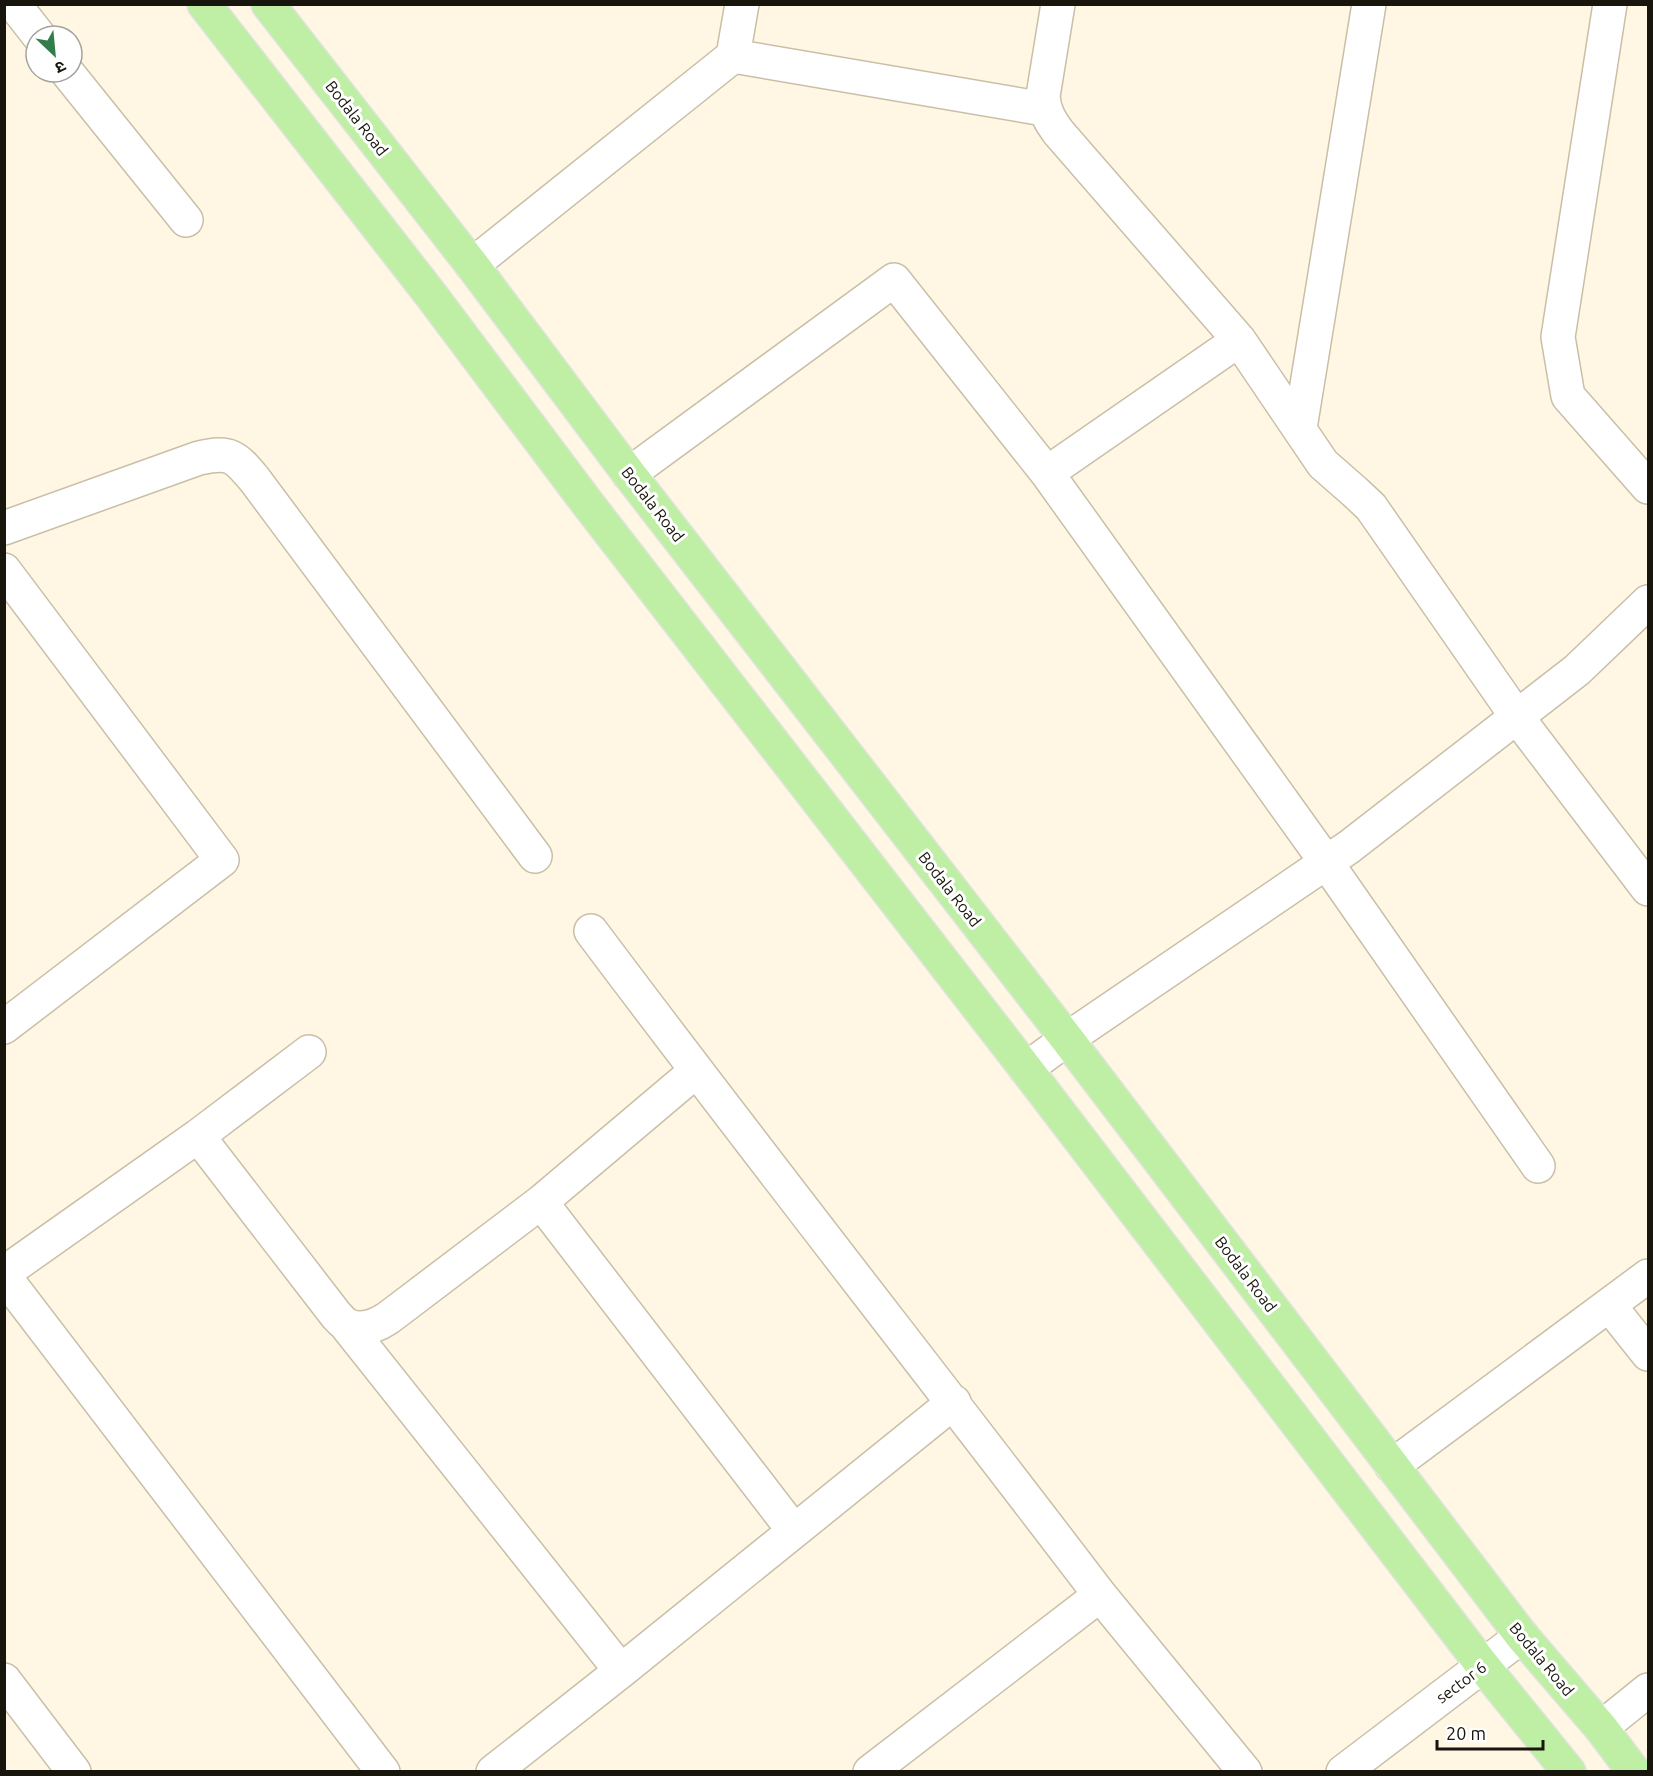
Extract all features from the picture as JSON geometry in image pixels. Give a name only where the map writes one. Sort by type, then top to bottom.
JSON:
[{"type":"main road","points":[[204,4],[431,295],[588,504],[1026,1069],[1483,1666],[1569,1772]]},
{"type":"main road","name":"Bodala Road","points":[[268,4],[472,265],[629,474],[1067,1040],[1522,1636],[1601,1728],[1634,1772]]},
{"type":"street","points":[[14,4],[30,24]]},
{"type":"street","points":[[472,265],[733,56],[742,4]]},
{"type":"street","points":[[1058,4],[1043,96],[1044,109],[1059,133],[1239,340],[1323,464],[1371,507],[1517,717],[1648,890]]},
{"type":"street","points":[[1300,428],[1369,4]]},
{"type":"street","points":[[1611,4],[1558,338],[1568,396],[1648,488]]},
{"type":"street","points":[[733,56],[1044,109]]},
{"type":"street","points":[[77,84],[186,220]]},
{"type":"street","points":[[629,474],[894,280],[1047,474],[1326,862],[1538,1166]]},
{"type":"street","points":[[1047,474],[1239,340]]},
{"type":"street","points":[[4,528],[199,458],[229,455],[242,465],[255,480],[535,856]]},
{"type":"street","points":[[4,570],[222,860],[4,1027]]},
{"type":"street","points":[[1026,1069],[1358,840],[1577,670],[1648,603]]},
{"type":"street","points":[[591,931],[696,1071],[954,1402],[1100,1594],[1245,1772]]},
{"type":"street","points":[[309,1052],[198,1136],[4,1274],[383,1772]]},
{"type":"street","points":[[346,1325],[362,1328],[376,1326],[388,1318],[541,1202],[696,1071]]},
{"type":"street","points":[[198,1136],[336,1315],[621,1671]]},
{"type":"street","points":[[541,1202],[794,1531]]},
{"type":"street","points":[[1392,1466],[1648,1276]]},
{"type":"street","points":[[1609,1305],[1648,1354]]},
{"type":"street","points":[[493,1772],[954,1402]]},
{"type":"street","points":[[870,1772],[1100,1594]]},
{"type":"street","name":"sector 6","points":[[1343,1772],[1522,1636]]},
{"type":"street","points":[[4,1680],[74,1772]]},
{"type":"street","points":[[1601,1728],[1648,1690]]}]
